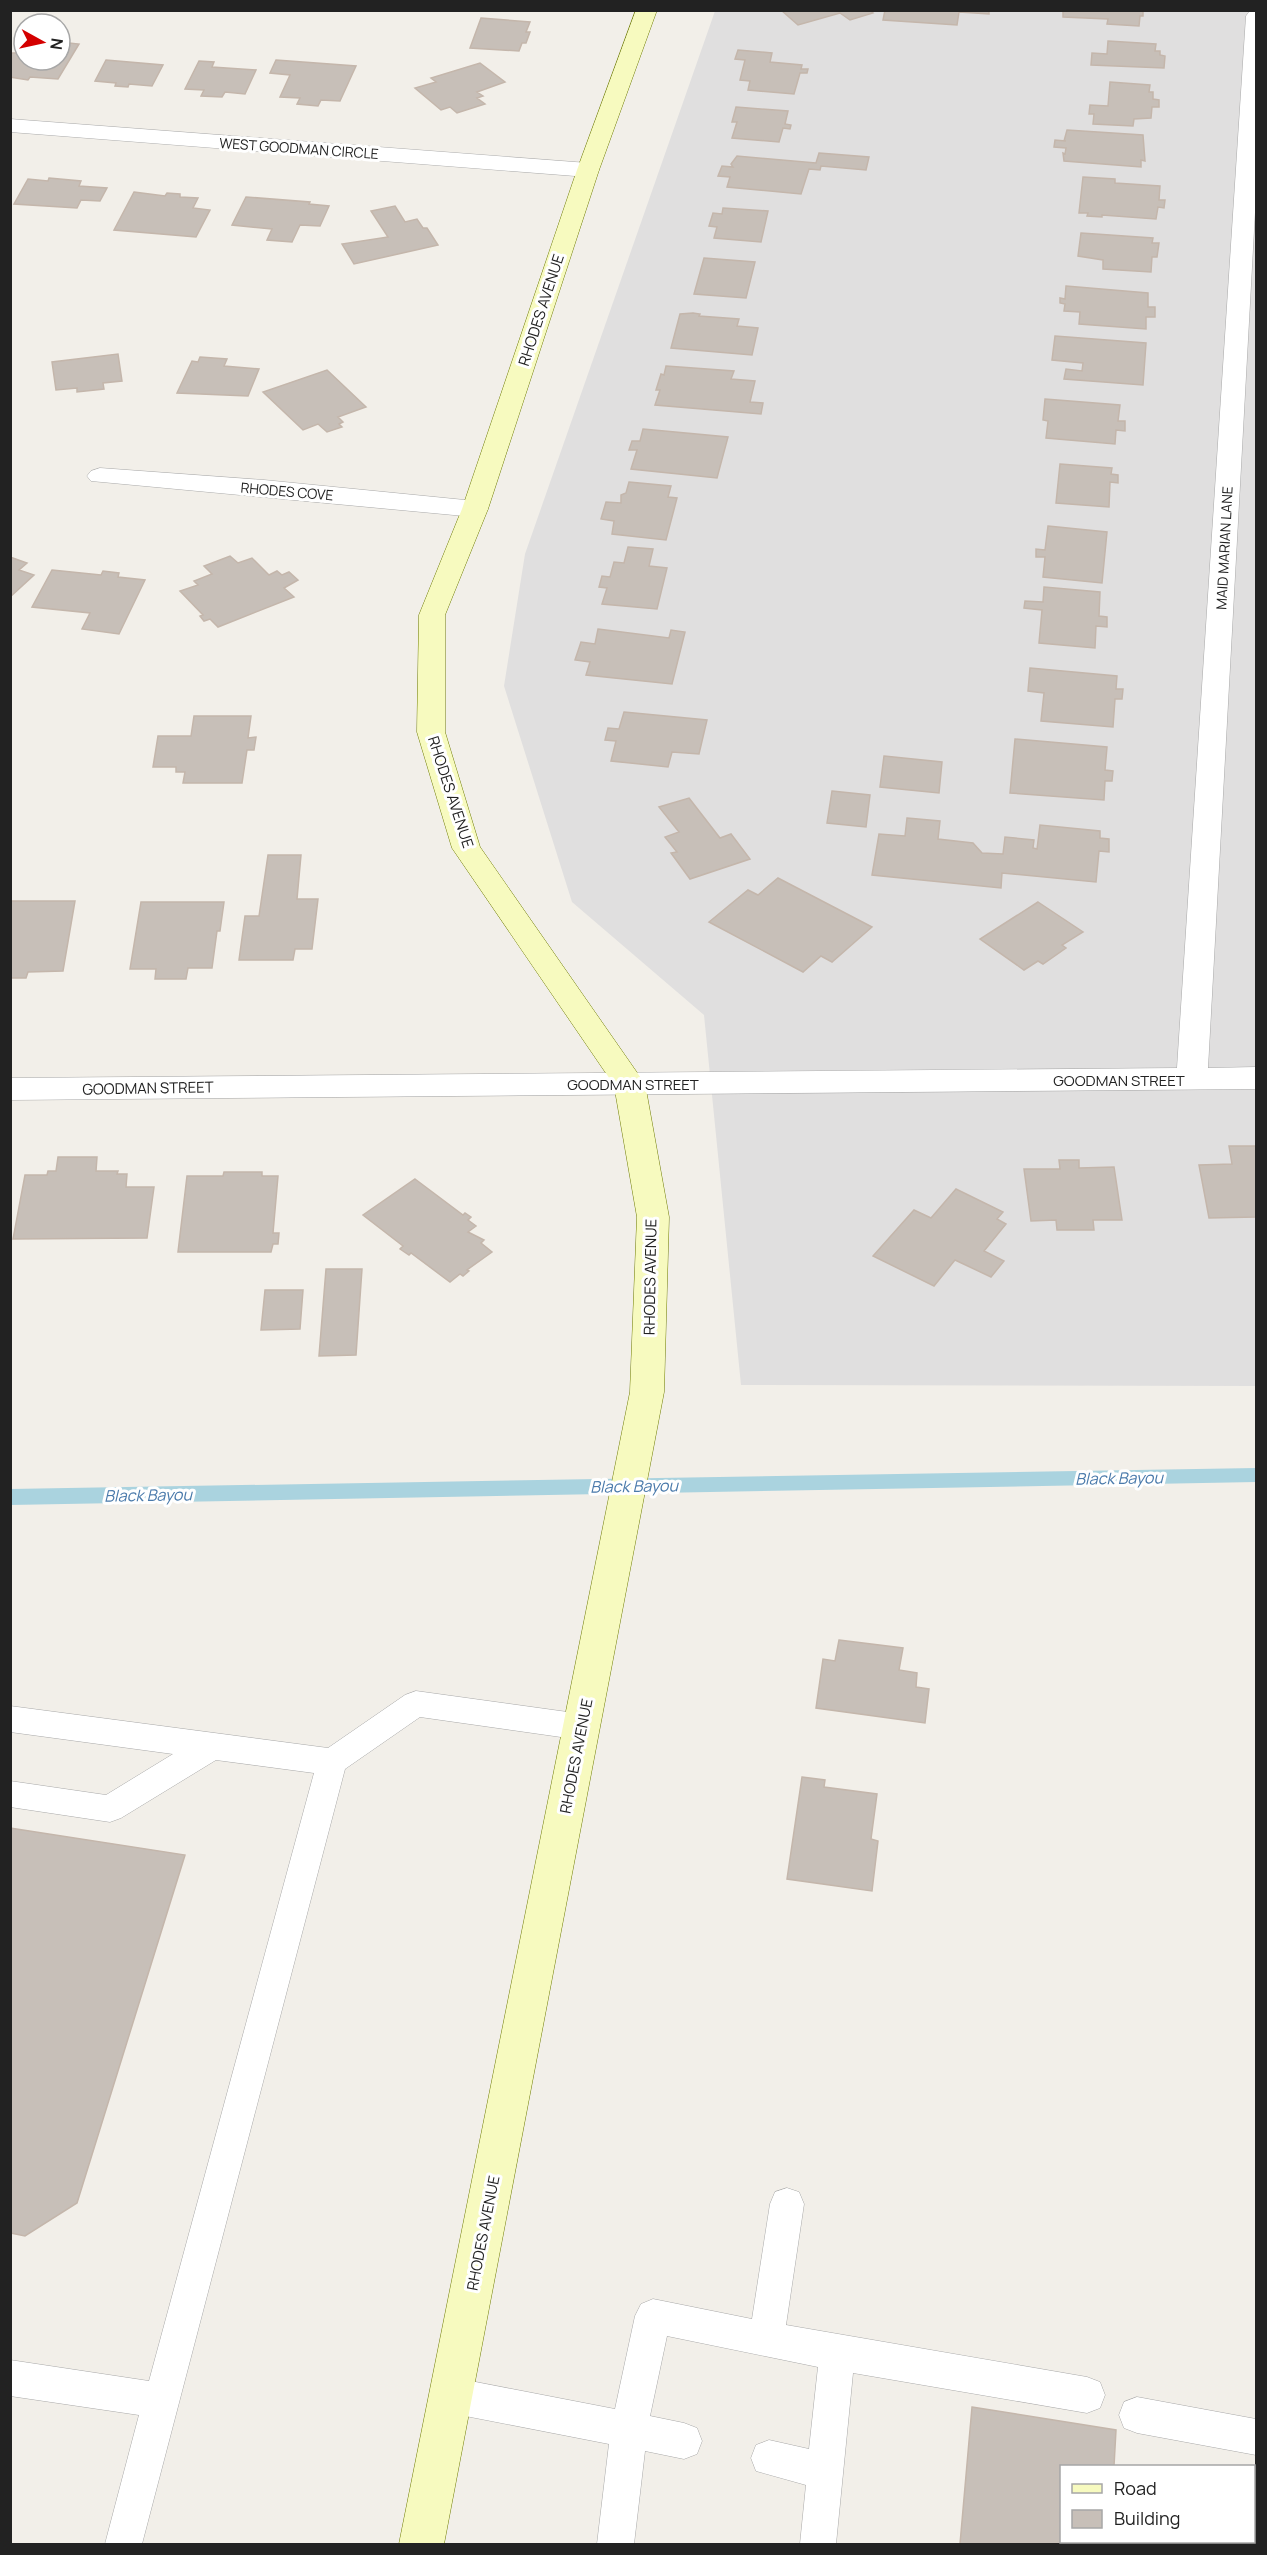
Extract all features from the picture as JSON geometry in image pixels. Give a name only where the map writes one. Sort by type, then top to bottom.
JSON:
[{"type":"main road","name":"RHODES AVENUE","points":[[421,2544],[647,1392],[653,1217],[629,1083],[466,848],[431,732],[432,615],[475,509],[588,170],[647,10]]},
{"type":"street","name":"MAID MARIAN LANE","points":[[1192,1079],[1257,16]]},
{"type":"street","name":"WEST GOODMAN CIRCLE","points":[[10,125],[588,170]]},
{"type":"street","name":"RHODES COVE","points":[[100,476],[475,509]]},
{"type":"street","name":"GOODMAN STREET","points":[[10,1089],[1257,1078]]},
{"type":"lane","points":[[123,2544],[332,1762],[416,1704],[582,1727]]},
{"type":"lane","points":[[10,1719],[332,1762]]},
{"type":"lane","points":[[10,1794],[110,1809],[212,1746]]},
{"type":"lane","points":[[766,2339],[787,2204]]},
{"type":"lane","points":[[616,2544],[629,2430],[653,2316],[837,2353],[1087,2395]]},
{"type":"lane","points":[[818,2544],[837,2353]]},
{"type":"lane","points":[[10,2378],[162,2401]]},
{"type":"lane","points":[[450,2395],[684,2441]]},
{"type":"lane","points":[[1137,2415],[1257,2437]]},
{"type":"lane","points":[[769,2458],[825,2471]]},
{"type":"shaded area","points":[[715,11],[1256,11],[1256,1386],[741,1385],[704,1015],[572,902],[504,686],[525,554]]},
{"type":"building","points":[[781,10],[870,10],[873,13],[850,20],[840,13],[798,25]]},
{"type":"building","points":[[885,10],[989,10],[989,14],[959,12],[957,25],[883,20]]},
{"type":"building","points":[[1063,10],[1143,10],[1143,16],[1140,16],[1139,26],[1107,24],[1108,19],[1063,17]]},
{"type":"building","points":[[481,18],[530,22],[526,32],[530,32],[526,43],[522,43],[519,51],[470,48]]},
{"type":"building","points":[[1108,41],[1156,44],[1155,51],[1160,51],[1160,55],[1165,56],[1164,68],[1091,65],[1092,53],[1107,54]]},
{"type":"building","points":[[72,43],[79,44],[72,56]]},
{"type":"building","points":[[738,50],[772,53],[770,62],[802,65],[801,69],[808,69],[807,73],[800,73],[794,94],[748,90],[750,81],[740,80],[745,60],[735,59]]},
{"type":"building","points":[[11,53],[12,72],[62,72],[58,79],[30,77],[28,80],[10,77]]},
{"type":"building","points":[[106,60],[163,65],[152,86],[129,84],[128,87],[115,86],[116,83],[95,81]]},
{"type":"building","points":[[276,60],[356,66],[340,101],[321,100],[318,106],[297,104],[300,98],[280,97],[290,75],[270,73]]},
{"type":"building","points":[[199,61],[214,62],[212,67],[256,70],[245,94],[225,92],[222,97],[201,96],[204,90],[185,89]]},
{"type":"building","points":[[480,63],[505,82],[477,92],[483,96],[477,98],[485,104],[457,113],[450,107],[441,110],[415,88],[436,82],[431,78]]},
{"type":"building","points":[[1110,82],[1150,85],[1149,92],[1153,92],[1153,99],[1159,100],[1159,107],[1152,107],[1151,118],[1134,119],[1133,126],[1093,124],[1094,114],[1089,114],[1090,105],[1108,106]]},
{"type":"building","points":[[736,107],[788,111],[785,124],[791,125],[790,129],[783,128],[779,142],[732,138],[737,122],[732,122]]},
{"type":"building","points":[[1067,130],[1143,135],[1145,161],[1141,160],[1141,167],[1064,161],[1063,153],[1065,154],[1066,148],[1054,147],[1055,140],[1064,141]]},
{"type":"building","points":[[819,153],[869,157],[866,170],[821,166],[820,170],[809,169],[801,194],[727,187],[730,177],[718,176],[722,166],[733,167],[731,164],[737,156],[816,163]]},
{"type":"building","points":[[1083,177],[1115,179],[1115,183],[1160,186],[1159,200],[1165,200],[1164,208],[1158,207],[1156,219],[1087,216],[1088,213],[1079,213]]},
{"type":"building","points":[[49,178],[81,181],[79,186],[107,188],[100,201],[81,200],[77,208],[14,204],[28,179],[48,181]]},
{"type":"building","points":[[134,192],[165,196],[167,193],[180,194],[180,197],[198,198],[193,208],[210,210],[196,237],[114,230]]},
{"type":"building","points":[[246,197],[310,202],[309,204],[329,206],[320,226],[300,225],[292,242],[267,240],[272,229],[232,225]]},
{"type":"building","points":[[395,206],[405,222],[417,219],[423,228],[427,228],[438,245],[354,264],[342,244],[388,237],[371,211]]},
{"type":"building","points":[[723,208],[768,211],[761,242],[714,238],[717,227],[709,226],[713,213],[722,214]]},
{"type":"building","points":[[1081,233],[1153,238],[1152,243],[1159,243],[1157,257],[1152,257],[1151,272],[1103,269],[1103,260],[1078,256]]},
{"type":"building","points":[[704,258],[755,262],[746,298],[694,294]]},
{"type":"building","points":[[1066,286],[1148,293],[1148,307],[1155,307],[1155,317],[1146,317],[1146,329],[1079,324],[1080,312],[1064,311],[1065,304],[1060,303],[1060,298],[1065,299]]},
{"type":"building","points":[[680,314],[700,314],[699,316],[739,319],[737,326],[758,328],[752,355],[671,348]]},
{"type":"building","points":[[1055,336],[1146,343],[1143,385],[1064,379],[1066,369],[1082,371],[1083,363],[1052,360]]},
{"type":"building","points":[[118,354],[122,381],[103,383],[104,389],[77,392],[77,388],[56,390],[52,362]]},
{"type":"building","points":[[200,357],[227,359],[224,366],[259,369],[248,396],[177,393],[192,361],[198,362]]},
{"type":"building","points":[[666,366],[734,371],[731,379],[755,381],[750,402],[763,403],[761,414],[655,405],[660,390],[656,390]]},
{"type":"building","points":[[327,370],[366,407],[338,417],[343,422],[339,424],[342,427],[327,432],[318,424],[303,430],[263,392]]},
{"type":"building","points":[[1045,399],[1120,405],[1118,421],[1125,421],[1125,431],[1116,430],[1115,444],[1046,438],[1048,421],[1043,420]]},
{"type":"building","points":[[643,429],[728,437],[717,478],[631,469],[637,450],[629,450],[632,441],[640,441]]},
{"type":"building","points":[[1060,464],[1112,468],[1111,474],[1118,475],[1118,483],[1110,482],[1109,507],[1056,503]]},
{"type":"building","points":[[629,482],[671,486],[668,497],[677,498],[666,540],[612,534],[614,521],[601,519],[606,502],[621,503],[621,495],[626,493]]},
{"type":"building","points":[[1048,526],[1107,532],[1102,583],[1043,577],[1045,557],[1036,557],[1036,549],[1045,550]]},
{"type":"building","points":[[628,547],[653,549],[649,566],[667,568],[657,609],[602,604],[607,588],[599,587],[602,576],[610,577],[614,562],[624,563]]},
{"type":"building","points":[[230,556],[238,563],[252,558],[269,575],[277,571],[282,575],[289,572],[298,580],[284,588],[294,597],[218,627],[210,619],[204,621],[200,616],[203,615],[180,591],[198,585],[194,581],[212,574],[204,566]]},
{"type":"building","points":[[10,557],[27,563],[19,570],[34,575],[10,597]]},
{"type":"building","points":[[52,570],[101,575],[103,571],[119,573],[118,577],[145,580],[119,634],[82,629],[90,613],[32,607]]},
{"type":"building","points":[[1044,587],[1100,592],[1099,616],[1107,617],[1107,627],[1096,626],[1095,648],[1039,643],[1042,610],[1024,608],[1025,601],[1043,602]]},
{"type":"building","points":[[598,629],[669,638],[671,630],[685,632],[672,684],[586,675],[590,662],[575,660],[581,642],[595,644]]},
{"type":"building","points":[[1030,668],[1117,676],[1116,689],[1123,689],[1122,699],[1115,699],[1113,727],[1041,721],[1044,693],[1028,691]]},
{"type":"building","points":[[624,712],[707,720],[699,754],[672,752],[668,767],[611,761],[616,741],[605,740],[608,728],[619,729]]},
{"type":"building","points":[[194,716],[251,716],[248,738],[256,737],[254,750],[247,750],[242,783],[183,783],[185,772],[176,772],[176,767],[153,767],[158,736],[191,736]]},
{"type":"building","points":[[1015,739],[1107,747],[1105,770],[1113,771],[1112,781],[1105,781],[1104,800],[1010,793]]},
{"type":"building","points":[[884,756],[942,762],[939,793],[880,787]]},
{"type":"building","points":[[832,791],[870,795],[866,827],[827,823]]},
{"type":"building","points":[[689,798],[720,838],[731,834],[750,859],[690,879],[671,853],[677,852],[665,837],[679,832],[659,807]]},
{"type":"building","points":[[907,818],[940,821],[938,839],[973,843],[982,853],[1003,854],[1005,837],[1034,840],[1033,848],[1037,849],[1040,825],[1100,831],[1100,838],[1109,839],[1109,852],[1099,851],[1096,882],[1002,873],[1001,888],[872,875],[879,834],[905,836]]},
{"type":"building","points":[[268,855],[301,855],[297,899],[318,899],[312,949],[295,949],[293,960],[239,960],[245,916],[259,916]]},
{"type":"building","points":[[778,878],[872,927],[832,962],[821,956],[803,972],[709,922],[748,890],[758,895]]},
{"type":"building","points":[[10,901],[75,901],[63,971],[28,972],[26,978],[10,978]]},
{"type":"building","points":[[141,902],[224,902],[212,968],[188,968],[186,979],[155,979],[156,969],[130,969]]},
{"type":"building","points":[[1038,902],[1083,932],[1062,945],[1066,948],[1043,964],[1038,961],[1024,970],[980,939]]},
{"type":"building","points":[[1229,1146],[1256,1146],[1256,1217],[1209,1218],[1199,1165],[1232,1164]]},
{"type":"building","points":[[58,1157],[97,1157],[96,1171],[118,1171],[117,1174],[127,1174],[126,1187],[154,1187],[147,1238],[13,1239],[25,1175],[47,1175],[48,1171],[56,1171]]},
{"type":"building","points":[[1059,1160],[1079,1160],[1079,1168],[1114,1167],[1122,1220],[1093,1220],[1094,1230],[1057,1230],[1056,1220],[1031,1221],[1024,1169],[1060,1169]]},
{"type":"building","points":[[224,1172],[262,1172],[262,1176],[278,1176],[273,1233],[279,1233],[278,1244],[273,1244],[271,1252],[178,1252],[187,1176],[223,1176]]},
{"type":"building","points":[[415,1179],[463,1215],[465,1213],[471,1217],[468,1220],[476,1226],[468,1232],[484,1240],[481,1243],[492,1252],[467,1270],[469,1271],[463,1276],[460,1274],[450,1282],[411,1253],[409,1255],[400,1249],[403,1246],[363,1215]]},
{"type":"building","points":[[956,1189],[1003,1212],[997,1219],[1006,1224],[984,1251],[1004,1261],[991,1277],[955,1260],[934,1286],[873,1256],[914,1210],[931,1218]]},
{"type":"building","points":[[326,1269],[362,1269],[356,1355],[319,1356]]},
{"type":"building","points":[[265,1290],[303,1290],[300,1329],[261,1330]]},
{"type":"building","points":[[839,1640],[903,1648],[899,1670],[917,1673],[916,1687],[929,1689],[925,1723],[816,1708],[823,1659],[835,1661]]},
{"type":"building","points":[[802,1777],[825,1780],[824,1787],[877,1794],[871,1839],[878,1841],[872,1891],[787,1879]]},
{"type":"building","points":[[10,1828],[185,1855],[77,2203],[25,2236],[10,2233]]},
{"type":"building","points":[[972,2407],[1116,2430],[1114,2465],[1060,2465],[1060,2543],[1109,2544],[960,2544]]},
{"type":"waterway","name":"Black Bayou","points":[[10,1497],[1256,1475]]}]
